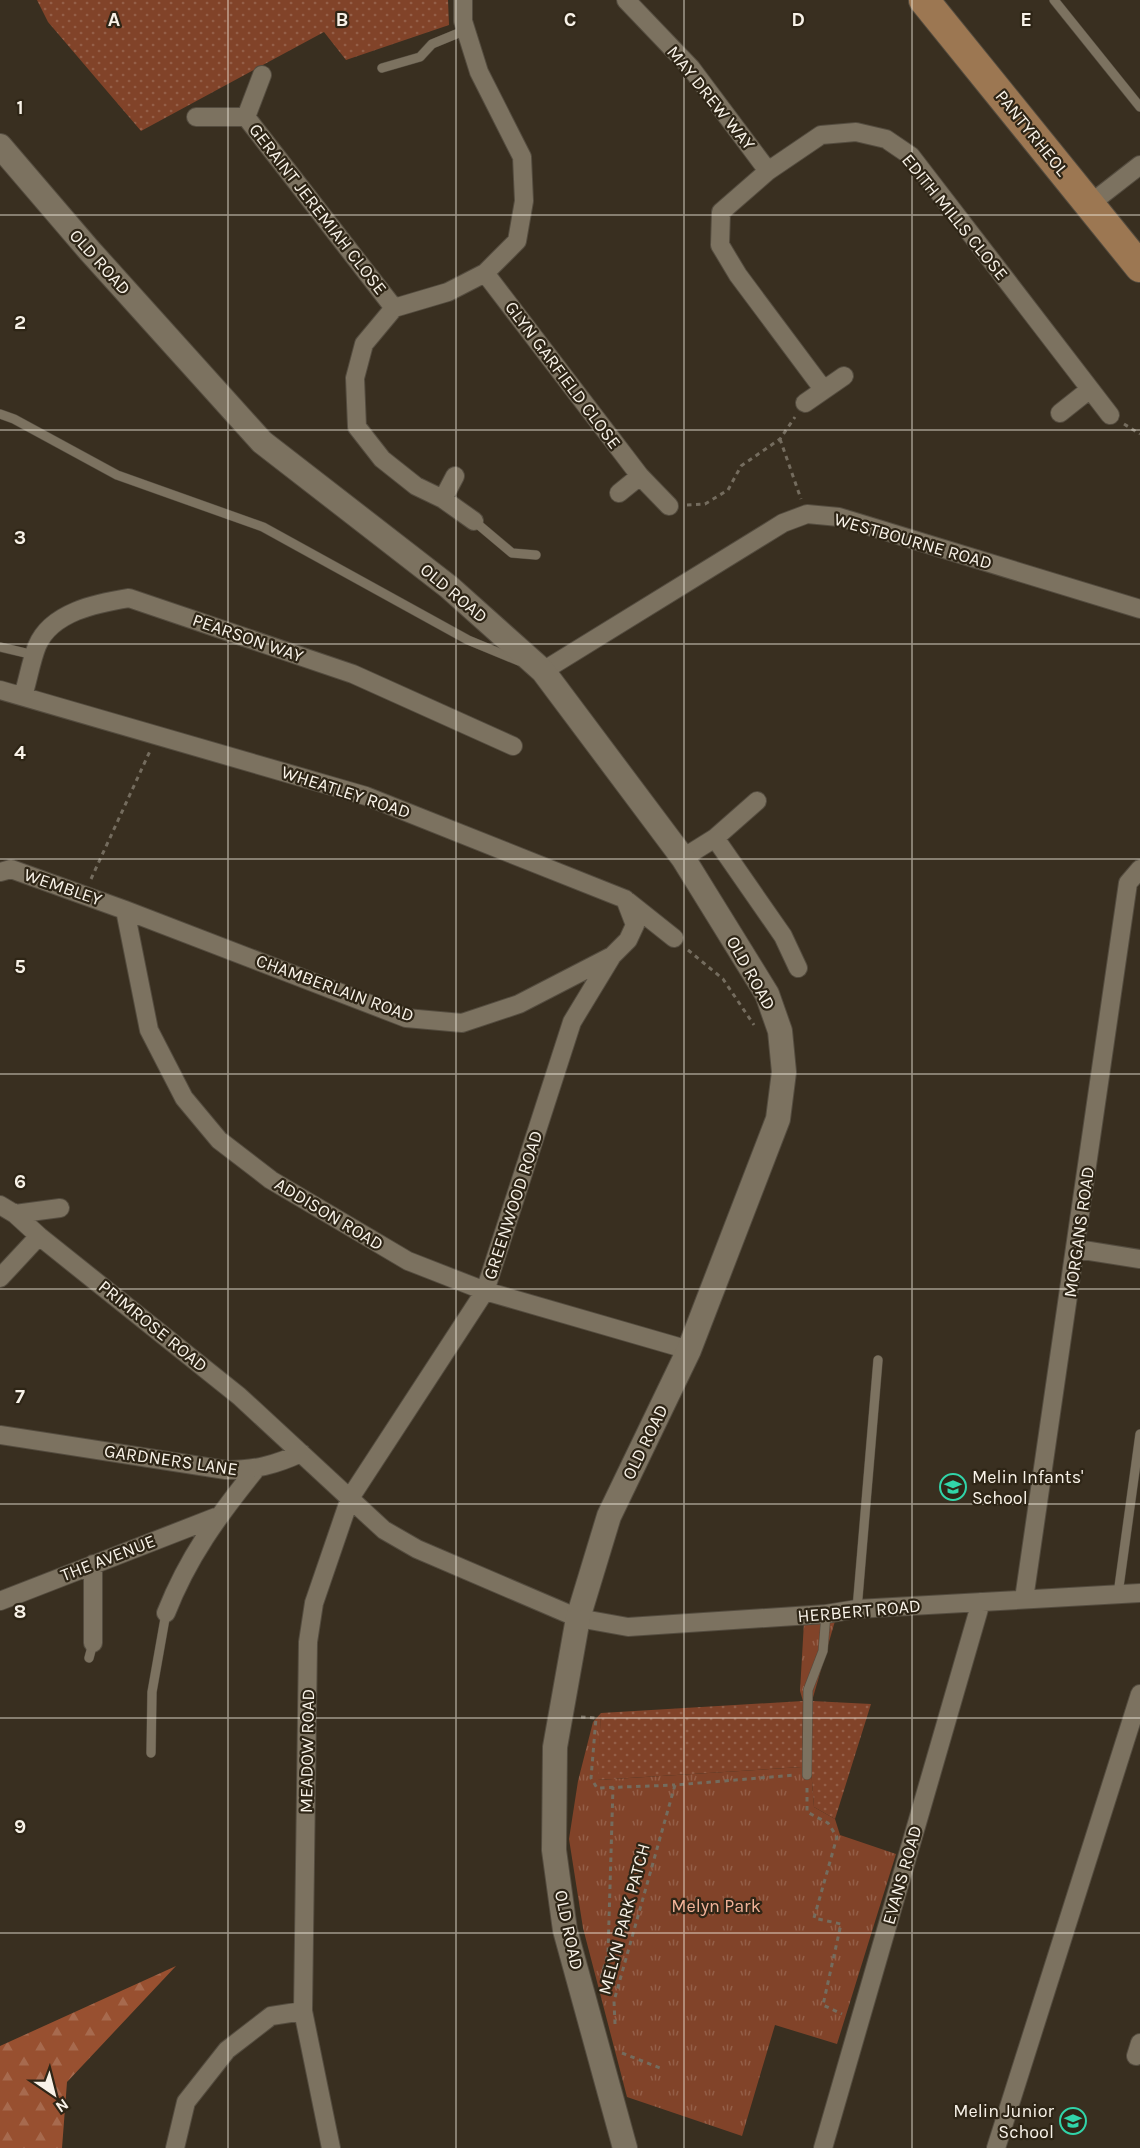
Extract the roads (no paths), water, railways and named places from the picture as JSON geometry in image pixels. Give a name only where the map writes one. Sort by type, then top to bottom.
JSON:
[{"type":"main road","name":"PANTYRHEOL","points":[[924,0],[1140,267]]},
{"type":"street","points":[[463,0],[466,30],[479,72],[522,157],[524,201],[517,241],[485,273],[448,292],[394,308],[364,344],[355,378],[357,427],[382,459],[416,486],[443,499],[474,521]]},
{"type":"street","name":"MAY DREW WAY","points":[[626,0],[691,68],[768,171]]},
{"type":"street","name":"GERAINT JEREMIAH CLOSE","points":[[262,75],[246,117],[394,308]]},
{"type":"street","points":[[196,117],[246,117]]},
{"type":"street","name":"EDITH MILLS CLOSE","points":[[823,389],[738,275],[720,245],[721,212],[768,171],[820,135],[856,132],[886,139],[911,156],[1110,416]]},
{"type":"street","name":"OLD ROAD","points":[[0,146],[89,250],[262,442],[449,587],[543,671],[683,858],[767,994],[780,1031],[784,1072],[778,1119],[689,1350],[609,1516],[578,1618],[555,1746],[554,1850],[565,1930],[625,2148]]},
{"type":"street","points":[[1090,204],[1140,165]]},
{"type":"street","name":"GLYN GARFIELD CLOSE","points":[[485,273],[640,476],[669,506]]},
{"type":"street","points":[[805,403],[844,376]]},
{"type":"street","points":[[1060,413],[1089,390]]},
{"type":"street","points":[[443,499],[454,476]]},
{"type":"street","points":[[619,493],[640,476]]},
{"type":"street","name":"WESTBOURNE ROAD","points":[[543,671],[783,523],[807,514],[839,517],[1140,609]]},
{"type":"street","name":"PEARSON WAY","points":[[23,696],[38,644],[56,622],[98,603],[129,598],[353,674],[513,746]]},
{"type":"street","name":"WHEATLEY ROAD","points":[[0,690],[366,795],[625,899],[674,938]]},
{"type":"street","points":[[683,858],[715,838],[757,801]]},
{"type":"street","points":[[715,838],[783,936],[798,968]]},
{"type":"street","name":"WEMBLEY","points":[[0,872],[11,869],[125,910]]},
{"type":"street","name":"MORGANS ROAD","points":[[1024,1599],[1077,1250],[1128,883],[1140,869]]},
{"type":"street","name":"GREENWOOD ROAD","points":[[350,1498],[485,1291],[572,1022],[612,956],[628,940],[635,925],[625,899]]},
{"type":"street","name":"ADDISON ROAD","points":[[125,910],[150,1030],[184,1098],[219,1140],[271,1180],[408,1262],[485,1291],[689,1350]]},
{"type":"street","name":"CHAMBERLAIN ROAD","points":[[125,910],[406,1018],[462,1023],[519,1004],[612,956]]},
{"type":"street","points":[[8,1210],[60,1208]]},
{"type":"street","name":"PRIMROSE ROAD","points":[[8,1210],[239,1396],[301,1453]]},
{"type":"street","points":[[0,1278],[39,1236]]},
{"type":"street","points":[[1077,1250],[1140,1259]]},
{"type":"street","name":"GARDNERS LANE","points":[[0,1435],[226,1470],[256,1470],[278,1464],[301,1453]]},
{"type":"street","points":[[301,1453],[384,1530],[417,1549],[578,1618]]},
{"type":"street","points":[[166,1613],[181,1574],[216,1517],[256,1470]]},
{"type":"street","name":"MEADOW ROAD","points":[[331,2148],[303,2011],[308,1642],[314,1603],[350,1498]]},
{"type":"street","name":"THE AVENUE","points":[[0,1601],[216,1517]]},
{"type":"street","points":[[91,1650],[93,1564]]},
{"type":"street","name":"HERBERT ROAD","points":[[578,1618],[627,1627],[825,1614],[857,1609],[1140,1593]]},
{"type":"street","name":"EVANS ROAD","points":[[823,2148],[981,1602]]},
{"type":"street","points":[[996,2148],[1133,1743],[1140,1694]]},
{"type":"street","points":[[175,2148],[186,2102],[227,2050],[272,2016],[303,2011]]},
{"type":"lane","points":[[1054,0],[1140,107]]},
{"type":"lane","points":[[382,68],[420,57],[432,44],[466,30]]},
{"type":"lane","points":[[0,414],[14,419],[117,475],[263,527],[468,640],[543,671]]},
{"type":"lane","points":[[474,521],[512,553],[536,555]]},
{"type":"lane","points":[[0,646],[34,656]]},
{"type":"lane","points":[[857,1609],[878,1359]]},
{"type":"lane","points":[[1118,1594],[1140,1434]]},
{"type":"lane","points":[[152,1753],[152,1692],[166,1613]]},
{"type":"lane","points":[[807,1774],[808,1690],[823,1651],[825,1614]]},
{"type":"place","name":"Melin Infants' School","points":[[953,1487]]},
{"type":"place","name":"Melin Junior School","points":[[1073,2121]]},
{"type":"park label","name":"Melyn Park","points":[[716,1906]]}]
